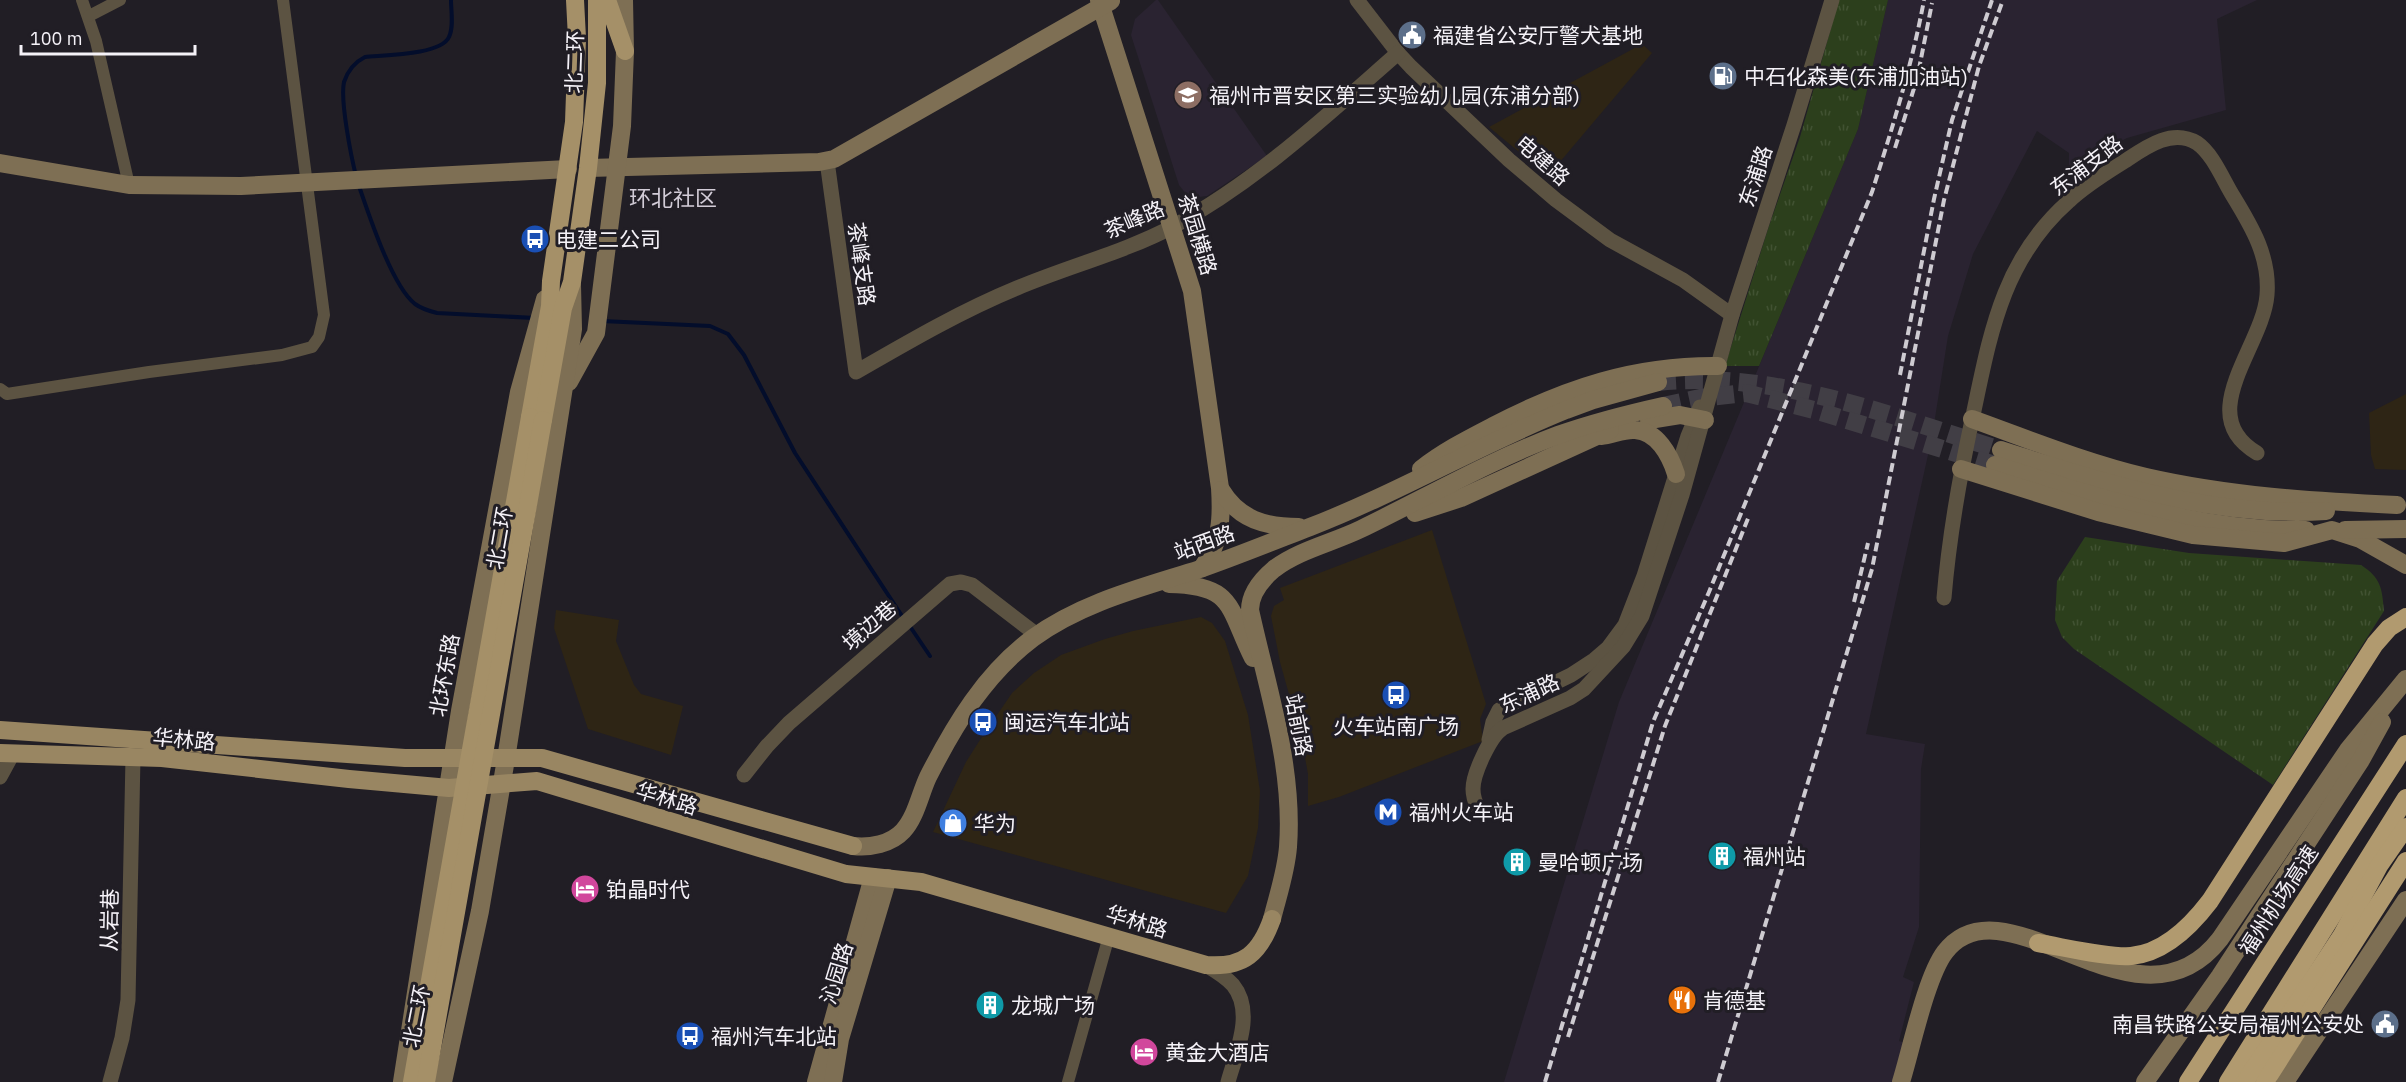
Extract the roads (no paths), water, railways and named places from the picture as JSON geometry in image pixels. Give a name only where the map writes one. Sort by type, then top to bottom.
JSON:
[{"type":"highway","name":"北二环","points":[[556,316],[551,281],[568,169],[577,81],[575,0]]},
{"type":"highway","name":"北二环","points":[[412,1082],[556,316],[572,282],[597,83],[597,0]]},
{"type":"highway","points":[[607,0],[625,51]]},
{"type":"highway","name":"北二环","points":[[426,1082],[537,418]]},
{"type":"highway","points":[[2038,943],[2134,956],[2152,951],[2186,929],[2210,901],[2375,644],[2389,628],[2406,617]]},
{"type":"highway","name":"福州机场高速","points":[[2188,1082],[2406,744]]},
{"type":"highway","points":[[2228,1082],[2406,798]]},
{"type":"highway","points":[[2245,1082],[2342,935],[2379,866],[2406,827]]},
{"type":"highway","points":[[2265,1082],[2404,863]]},
{"type":"main road","points":[[563,393],[596,333],[623,116],[624,0]]},
{"type":"main road","points":[[588,168],[827,161],[842,156],[1104,2]]},
{"type":"main road","name":"茶园横路","points":[[1104,2],[1173,226],[1195,307],[1220,488],[1221,528],[1213,553],[1202,568]]},
{"type":"main road","points":[[0,163],[129,185],[241,186],[568,169]]},
{"type":"main road","points":[[442,1082],[480,911],[563,393],[556,316]]},
{"type":"main road","name":"北环东路","points":[[402,1082],[453,760],[519,392],[556,316]]},
{"type":"main road","points":[[1394,490],[1442,453],[1514,415],[1565,393],[1643,370],[1690,365],[1718,366]]},
{"type":"main road","name":"站西路","points":[[853,846],[877,845],[903,831],[908,825],[945,744],[989,678],[1037,635],[1070,615],[1311,527],[1548,417],[1593,400],[1658,382]]},
{"type":"main road","points":[[1348,536],[1555,436],[1606,419],[1663,406]]},
{"type":"main road","points":[[1348,536],[1461,498],[1593,436],[1637,422],[1663,417],[1680,415],[1700,419]]},
{"type":"main road","points":[[1972,419],[2096,464],[2170,482],[2242,494],[2315,501],[2401,505]]},
{"type":"main road","points":[[1593,436],[1634,430],[1650,434],[1669,456],[1676,474]]},
{"type":"main road","points":[[2401,505],[2290,512],[2205,505],[1998,458],[2101,498],[2175,516],[2265,529],[2406,530]]},
{"type":"main road","points":[[1961,469],[2098,512],[2193,535],[2284,543],[2332,530],[2360,539],[2406,566]]},
{"type":"main road","points":[[1220,488],[1238,512],[1251,519],[1281,527],[1311,527]]},
{"type":"main road","name":"站前路","points":[[1272,919],[1286,862],[1289,832],[1286,773],[1250,610],[1250,600],[1265,578],[1292,557],[1348,536]]},
{"type":"main road","points":[[1154,583],[1205,587],[1223,598],[1236,617],[1241,634],[1268,686]]},
{"type":"main road","points":[[1901,1082],[1940,960],[1955,941],[1976,931],[2019,936],[2142,976],[2179,971],[2198,962],[2213,948],[2284,848],[2348,750],[2405,681]]},
{"type":"main road","points":[[2145,1082],[2220,976],[2361,760],[2405,681]]},
{"type":"main road","name":"华林路","points":[[0,730],[405,758],[453,760],[542,758],[853,846]]},
{"type":"main road","name":"华林路","points":[[7,753],[162,758],[449,788],[537,782],[846,874],[921,882],[1206,965],[1232,965],[1247,958],[1261,944],[1272,919]]},
{"type":"main road","points":[[816,1082],[880,878]]},
{"type":"main road","name":"沁园路","points":[[833,1082],[840,1039],[880,878]]},
{"type":"main road","points":[[2285,1082],[2406,900]]},
{"type":"street","points":[[82,0],[89,16],[129,185]]},
{"type":"street","points":[[89,16],[120,0]]},
{"type":"street","points":[[0,389],[7,394],[158,370],[282,355],[312,347],[320,337],[324,315],[283,0]]},
{"type":"street","name":"电建路","points":[[1358,0],[1398,53],[1509,160],[1556,200],[1610,240],[1683,280],[1732,315]]},
{"type":"street","name":"东浦路","points":[[1485,755],[1491,740],[1499,731],[1570,698],[1590,684],[1629,638],[1648,600],[1700,419],[1832,0]]},
{"type":"street","name":"茶峰路","points":[[856,372],[955,316],[1016,288],[1173,226],[1228,195],[1270,164],[1398,53]]},
{"type":"street","name":"东浦支路","points":[[1944,598],[1950,533],[1961,469],[1998,309],[2007,285],[2033,241],[2068,202],[2092,183],[2157,142],[2186,138],[2205,150],[2254,231],[2264,259],[2267,282],[2265,307],[2232,394],[2229,410],[2230,421],[2240,441],[2257,453]]},
{"type":"street","name":"茶峰支路","points":[[827,161],[856,372]]},
{"type":"street","name":"东浦路","points":[[1485,755],[1493,722],[1499,710],[1585,666],[1601,655],[1620,633],[1639,590],[1676,474],[1700,419]]},
{"type":"street","name":"境边巷","points":[[744,775],[789,723],[950,584],[967,583],[1037,635]]},
{"type":"street","points":[[0,777],[7,753]]},
{"type":"street","points":[[1478,808],[1473,797],[1473,784],[1485,755]]},
{"type":"street","name":"从岩巷","points":[[110,1082],[122,1038],[128,1000],[133,757]]},
{"type":"street","points":[[1068,1082],[1109,936]]},
{"type":"street","points":[[1206,965],[1233,985],[1242,1006],[1242,1026],[1228,1082]]},
{"type":"waterway","points":[[356,176],[343,101],[344,82],[348,74],[355,64],[365,57],[424,51],[444,43],[451,29],[451,0]]},
{"type":"waterway","points":[[359,186],[390,266],[406,295],[415,304],[437,313],[535,318]]},
{"type":"waterway","points":[[602,321],[710,326],[728,334],[744,355],[795,453],[904,619]]},
{"type":"waterway","points":[[909,625],[930,656]]},
{"type":"tunnel","points":[[1658,382],[1702,380],[1790,389],[1875,410],[2001,450]]},
{"type":"tunnel","points":[[1663,406],[1700,398],[1746,393],[1814,410],[1995,465]]},
{"type":"railway","points":[[1545,1082],[1653,722],[1709,592],[1872,192],[1908,73],[1924,0]]},
{"type":"railway","points":[[1900,375],[1934,199],[1952,120],[1992,0]]},
{"type":"railway","points":[[1718,1082],[1872,569],[1944,200],[1979,66],[2003,0]]},
{"type":"railway","points":[[1895,148],[1917,79],[1932,3]]},
{"type":"railway","points":[[1568,1037],[1665,726],[1749,516]]},
{"type":"railway","points":[[1854,602],[1868,543]]},
{"type":"place","name":"福建省公安厅警犬基地","points":[[1412,35]]},
{"type":"place","name":"中石化森美(东浦加油站)","points":[[1723,76]]},
{"type":"place","name":"福州市晋安区第三实验幼儿园(东浦分部)","points":[[1188,95]]},
{"type":"place","name":"电建二公司","points":[[535,239]]},
{"type":"place","name":"火车站南广场","points":[[1396,695]]},
{"type":"place","name":"闽运汽车北站","points":[[983,722]]},
{"type":"place","name":"福州火车站","points":[[1388,812]]},
{"type":"place","name":"华为","points":[[953,823]]},
{"type":"place","name":"福州站","points":[[1722,856]]},
{"type":"place","name":"曼哈顿广场","points":[[1517,862]]},
{"type":"place","name":"铂晶时代","points":[[585,889]]},
{"type":"place","name":"肯德基","points":[[1682,1000]]},
{"type":"place","name":"龙城广场","points":[[990,1005]]},
{"type":"place","name":"南昌铁路公安局福州公安处","points":[[2385,1024]]},
{"type":"place","name":"福州汽车北站","points":[[690,1036]]},
{"type":"place","name":"黄金大酒店","points":[[1144,1052]]},
{"type":"district","name":"环北社区","points":[[673,197]]}]
